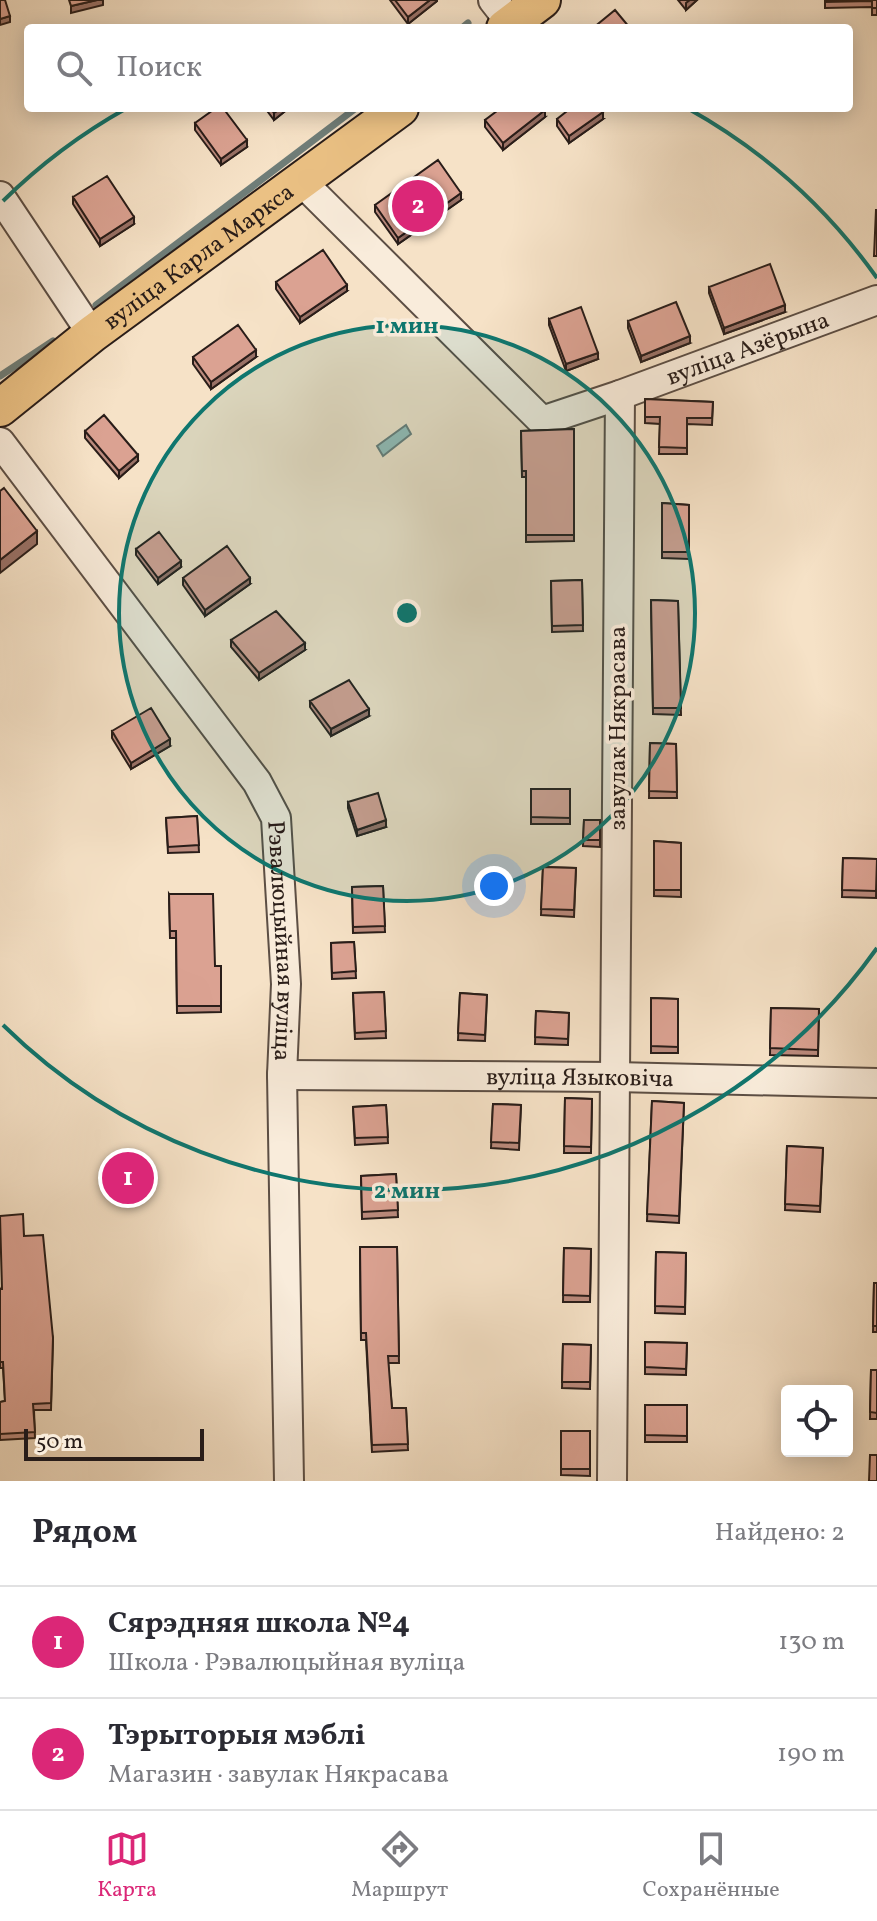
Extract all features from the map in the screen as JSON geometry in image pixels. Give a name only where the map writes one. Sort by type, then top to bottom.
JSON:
[{"type":"main road","points":[[503,17],[542,0]]},
{"type":"main road","name":"вуліца Карла Маркса","points":[[0,408],[92,334],[395,112]]},
{"type":"street","points":[[302,182],[542,421],[620,395]]},
{"type":"street","points":[[0,196],[92,334]]},
{"type":"street","name":"вуліца Азёрына","points":[[620,395],[877,300]]},
{"type":"street","name":"завулак Някрасава","points":[[612,1481],[620,395]]},
{"type":"street","name":"Рэвалюцыйная вуліца","points":[[0,442],[257,782],[276,818],[286,984],[282,1075],[289,1481]]},
{"type":"street","name":"вуліца Языковіча","points":[[282,1075],[615,1077],[877,1083]]},
{"type":"water","points":[[406,425],[411,434],[383,456],[377,446]]},
{"type":"building","points":[[0,0],[5,0],[10,16],[0,19]]},
{"type":"building","points":[[69,0],[97,0],[71,6]]},
{"type":"building","points":[[395,0],[430,0],[408,17]]},
{"type":"building","points":[[825,0],[877,0],[877,8],[872,8],[872,1]]},
{"type":"building","points":[[615,10],[627,24],[598,24]]},
{"type":"building","points":[[210,112],[226,112],[247,140],[221,159],[195,123]]},
{"type":"building","points":[[496,112],[542,112],[503,143],[485,120]]},
{"type":"building","points":[[566,112],[603,112],[569,136],[557,119]]},
{"type":"building","points":[[438,160],[461,193],[398,238],[375,205]]},
{"type":"building","points":[[107,176],[134,217],[100,239],[73,197]]},
{"type":"building","points":[[876,210],[877,256],[874,256]]},
{"type":"building","points":[[323,250],[347,285],[300,317],[276,282]]},
{"type":"building","points":[[770,264],[785,305],[724,328],[709,287]]},
{"type":"building","points":[[676,302],[690,336],[641,356],[628,321]]},
{"type":"building","points":[[581,307],[598,353],[566,364],[549,319]]},
{"type":"building","points":[[238,325],[256,350],[211,382],[193,357]]},
{"type":"building","points":[[645,399],[713,402],[712,418],[687,418],[687,448],[659,447],[660,417],[645,417]]},
{"type":"building","points":[[104,415],[138,455],[119,471],[85,431]]},
{"type":"building","points":[[574,429],[574,535],[526,535],[526,471],[522,471],[521,431]]},
{"type":"building","points":[[4,488],[37,531],[0,560],[0,491]]},
{"type":"building","points":[[662,503],[689,505],[689,552],[662,552]]},
{"type":"building","points":[[159,532],[181,561],[158,578],[136,549]]},
{"type":"building","points":[[227,546],[250,578],[205,610],[183,578]]},
{"type":"building","points":[[582,580],[583,625],[552,626],[551,581]]},
{"type":"building","points":[[651,600],[678,601],[681,708],[653,708]]},
{"type":"building","points":[[276,611],[305,643],[259,673],[231,640]]},
{"type":"building","points":[[349,680],[369,709],[331,729],[310,701]]},
{"type":"building","points":[[151,708],[170,739],[131,763],[112,731]]},
{"type":"building","points":[[650,743],[676,744],[677,792],[649,791]]},
{"type":"building","points":[[531,789],[570,789],[570,818],[531,817]]},
{"type":"building","points":[[378,793],[386,820],[357,830],[348,802]]},
{"type":"building","points":[[197,816],[199,845],[168,847],[166,818]]},
{"type":"building","points":[[584,820],[600,820],[600,840],[583,840]]},
{"type":"building","points":[[654,841],[681,843],[681,890],[654,890]]},
{"type":"building","points":[[843,858],[877,859],[876,891],[842,890]]},
{"type":"building","points":[[543,867],[576,868],[574,910],[541,909]]},
{"type":"building","points":[[383,886],[385,926],[353,927],[352,887]]},
{"type":"building","points":[[169,894],[213,894],[215,966],[221,966],[221,1006],[177,1006],[176,931],[170,931]]},
{"type":"building","points":[[354,942],[356,971],[332,973],[331,943]]},
{"type":"building","points":[[384,992],[386,1031],[355,1033],[353,993]]},
{"type":"building","points":[[460,993],[487,995],[485,1035],[458,1033]]},
{"type":"building","points":[[651,998],[678,999],[678,1047],[651,1046]]},
{"type":"building","points":[[771,1008],[819,1009],[818,1050],[770,1048]]},
{"type":"building","points":[[536,1011],[569,1013],[568,1039],[535,1037]]},
{"type":"building","points":[[565,1098],[592,1099],[591,1147],[564,1146]]},
{"type":"building","points":[[652,1101],[684,1103],[679,1216],[647,1214]]},
{"type":"building","points":[[493,1104],[521,1105],[519,1143],[491,1142]]},
{"type":"building","points":[[386,1105],[388,1137],[355,1138],[353,1107]]},
{"type":"building","points":[[787,1146],[823,1148],[820,1206],[785,1204]]},
{"type":"building","points":[[396,1174],[398,1210],[362,1212],[361,1176]]},
{"type":"building","points":[[23,1214],[24,1236],[43,1235],[53,1338],[51,1403],[33,1404],[35,1432],[0,1434],[0,1402],[5,1401],[3,1362],[0,1362],[0,1216]]},
{"type":"building","points":[[360,1247],[397,1247],[399,1356],[388,1356],[392,1408],[406,1408],[408,1444],[372,1445],[366,1333],[361,1333]]},
{"type":"building","points":[[564,1248],[591,1249],[590,1296],[563,1295]]},
{"type":"building","points":[[656,1252],[686,1253],[685,1307],[655,1306]]},
{"type":"building","points":[[874,1283],[877,1283],[877,1326],[873,1326]]},
{"type":"building","points":[[645,1342],[687,1343],[686,1369],[645,1367]]},
{"type":"building","points":[[563,1344],[591,1345],[590,1382],[562,1382]]},
{"type":"building","points":[[871,1370],[877,1370],[877,1413],[870,1412]]},
{"type":"building","points":[[645,1405],[687,1405],[687,1436],[645,1435]]},
{"type":"building","points":[[561,1431],[590,1431],[590,1469],[561,1469]]},
{"type":"building","points":[[870,1455],[877,1455],[877,1481],[869,1481]]},
{"type":"waterway","points":[[96,305],[351,112]]},
{"type":"waterway","points":[[0,376],[53,341]]},
{"type":"place","name":"Тэрыторыя мэблі","points":[[418,206]]},
{"type":"place","name":"Сярэдняя школа №4","points":[[128,1178]]}]
